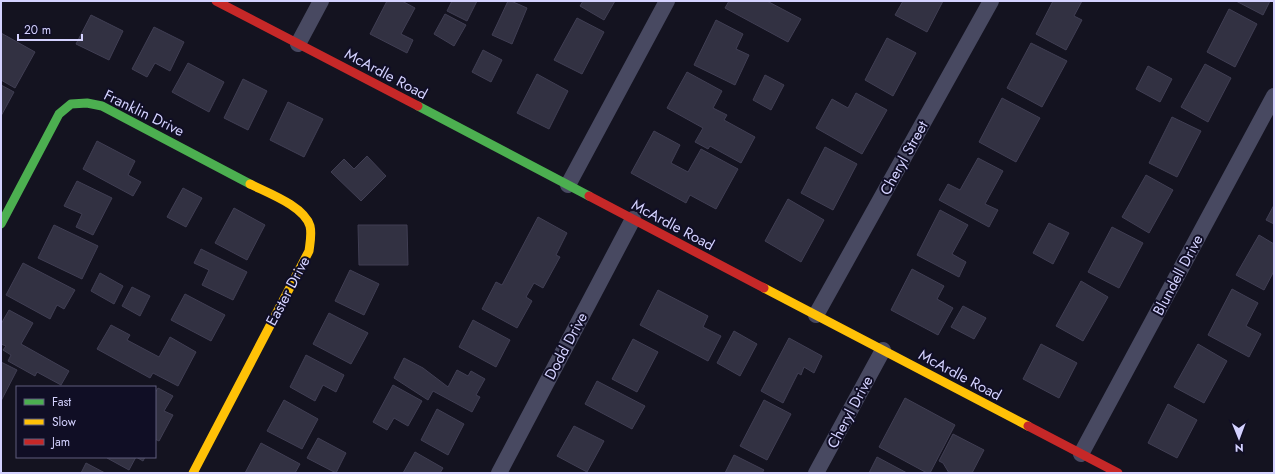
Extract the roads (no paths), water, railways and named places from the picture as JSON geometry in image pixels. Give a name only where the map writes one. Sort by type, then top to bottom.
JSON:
[{"type":"main road","name":"McArdle Road","points":[[216,1],[1118,473]]},
{"type":"main road","name":"Franklin Drive","points":[[1,224],[59,114],[71,104],[87,103],[102,106],[199,156]]},
{"type":"main road","name":"Easter Drive","points":[[193,473],[309,251],[312,235],[310,223],[305,215],[295,207],[199,156]]},
{"type":"street","points":[[298,44],[321,1]]},
{"type":"street","points":[[568,186],[667,1]]},
{"type":"street","name":"Cheryl Street","points":[[816,315],[991,1]]},
{"type":"street","name":"Blundell Drive","points":[[1081,454],[1274,96]]},
{"type":"street","name":"Dodd Drive","points":[[499,473],[633,219]]},
{"type":"street","name":"Cheryl Drive","points":[[816,473],[883,350]]}]
